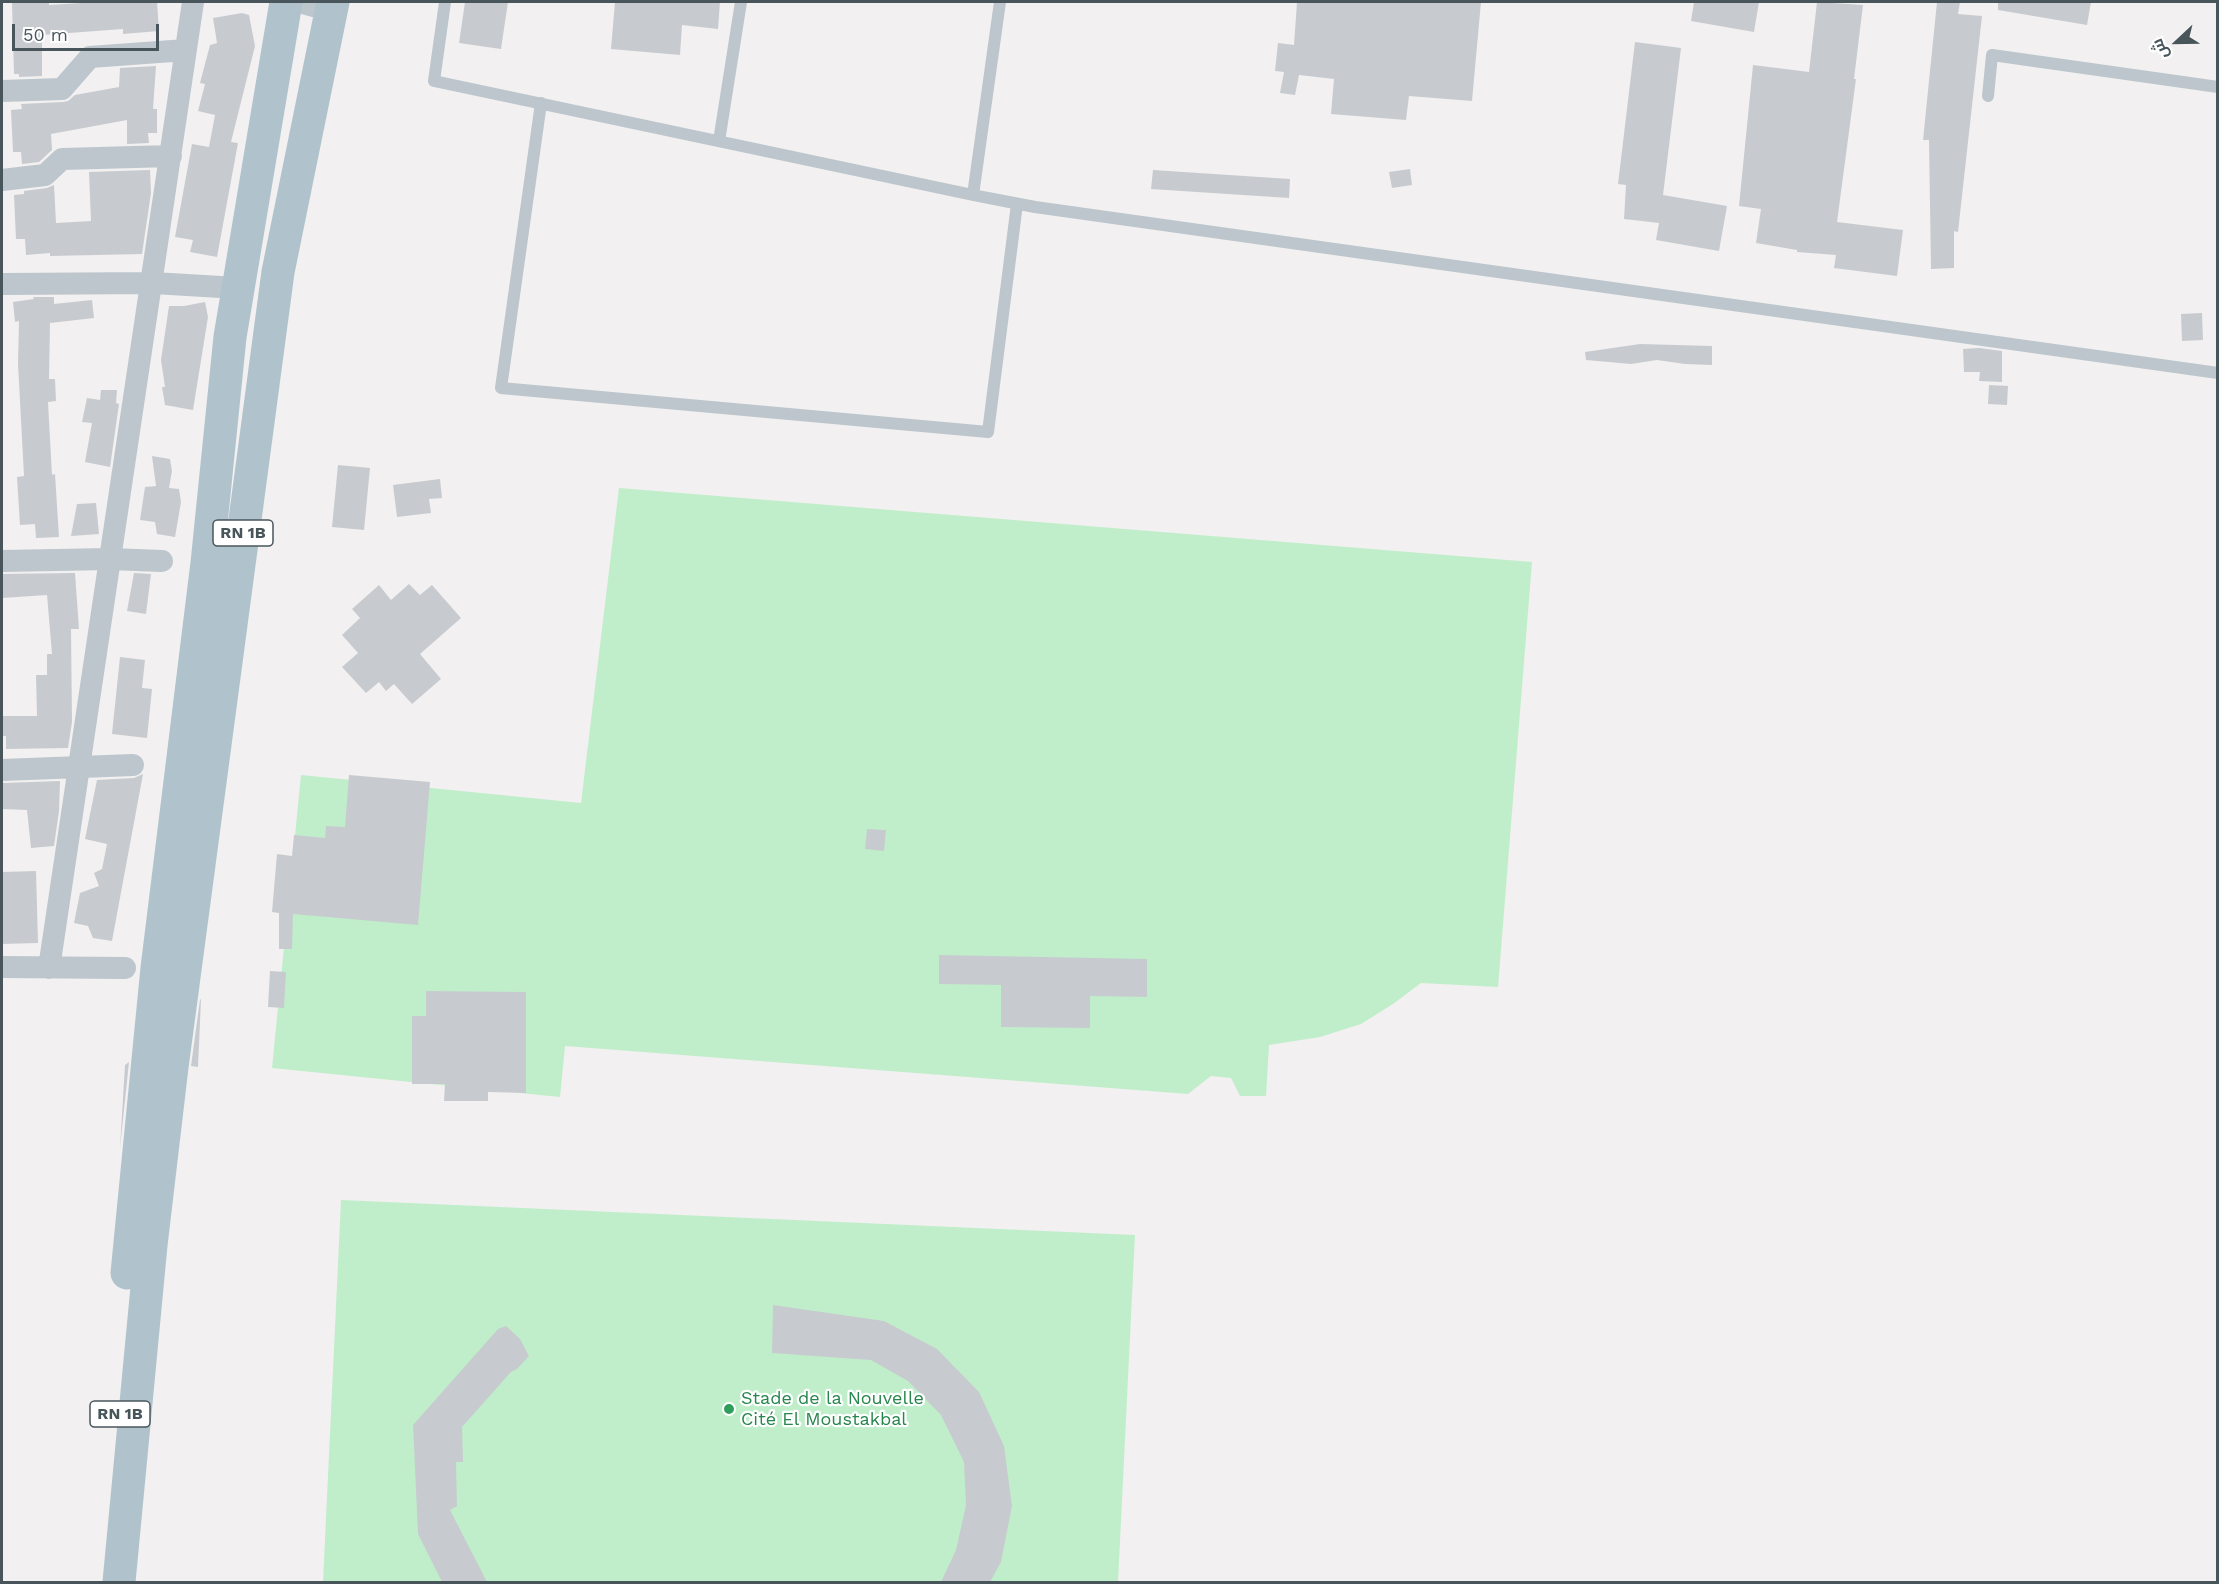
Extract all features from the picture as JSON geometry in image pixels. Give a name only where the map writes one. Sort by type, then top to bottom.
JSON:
[{"type":"main road","name":"RN 1B","points":[[160,1065],[158,956],[207,563],[230,337],[286,2]]},
{"type":"main road","name":"RN 1B","points":[[101,1582],[119,1442],[160,1065],[278,272],[332,6]]},
{"type":"main road","name":"RN 1B","points":[[119,1582],[140,1244]]},
{"type":"street","points":[[49,968],[153,283],[193,2]]},
{"type":"street","points":[[299,2],[332,6]]},
{"type":"street","points":[[2,91],[62,89],[90,57],[186,50]]},
{"type":"street","points":[[2,180],[45,175],[62,159],[171,156]]},
{"type":"street","points":[[2,284],[153,283],[238,288]]},
{"type":"street","points":[[2,561],[110,559],[162,561]]},
{"type":"street","points":[[2,770],[133,765]]},
{"type":"street","points":[[2,967],[125,968]]},
{"type":"lane","points":[[445,2],[434,81],[973,195],[1017,204],[2217,374]]},
{"type":"lane","points":[[719,141],[741,2]]},
{"type":"lane","points":[[973,195],[1000,2]]},
{"type":"lane","points":[[1988,96],[1992,55],[2217,87]]},
{"type":"lane","points":[[541,103],[501,388],[988,432],[1017,204]]},
{"type":"green space","points":[[619,488],[1532,562],[1498,987],[1421,983],[1361,1024],[1320,1037],[1269,1045],[1266,1096],[1240,1096],[1231,1078],[1211,1076],[1188,1094],[565,1046],[560,1097],[272,1068],[301,775],[581,803]]},
{"type":"green space","name":"Stade de la Nouvelle Cité El Moustakbal","points":[[341,1200],[1135,1235],[1118,1582],[323,1582]]},
{"type":"building","points":[[49,2],[49,5],[157,2],[159,31],[123,34],[123,29],[42,35],[42,76],[19,77],[19,74],[14,74],[12,3]]},
{"type":"building","points":[[465,2],[508,2],[501,49],[459,43]]},
{"type":"building","points":[[615,2],[720,2],[718,29],[682,25],[680,55],[611,49]]},
{"type":"building","points":[[1297,2],[1481,2],[1472,101],[1409,96],[1406,120],[1331,114],[1334,79],[1299,75],[1295,95],[1280,93],[1284,72],[1275,71],[1278,43],[1294,45]]},
{"type":"building","points":[[1694,2],[1759,2],[1754,32],[1691,21]]},
{"type":"building","points":[[1817,2],[1863,5],[1854,79],[1856,79],[1837,222],[1903,230],[1897,276],[1834,268],[1836,255],[1797,252],[1797,250],[1756,243],[1761,209],[1739,206],[1753,65],[1809,72]]},
{"type":"building","points":[[1937,2],[1960,2],[1958,14],[1982,16],[1958,232],[1954,231],[1954,268],[1931,269],[1929,140],[1923,140]]},
{"type":"building","points":[[1998,2],[2091,2],[2087,25],[1998,10]]},
{"type":"building","points":[[242,13],[249,15],[255,46],[231,142],[238,143],[217,257],[190,252],[193,240],[175,237],[192,144],[209,147],[215,115],[198,111],[205,84],[200,83],[210,45],[217,43],[213,18]]},
{"type":"building","points":[[1635,42],[1681,48],[1663,195],[1727,206],[1719,251],[1656,240],[1659,223],[1624,219],[1626,185],[1618,184]]},
{"type":"building","points":[[156,66],[153,109],[157,109],[157,133],[148,133],[149,143],[127,144],[127,120],[51,134],[52,150],[39,162],[22,164],[21,152],[13,152],[11,110],[22,109],[21,104],[63,102],[75,95],[119,87],[120,68]]},
{"type":"building","points":[[1410,169],[1412,185],[1392,188],[1389,172]]},
{"type":"building","points":[[150,170],[151,193],[142,254],[26,255],[25,239],[16,239],[14,195],[54,185],[56,223],[91,221],[89,172]]},
{"type":"building","points":[[1153,170],[1290,179],[1289,198],[1151,189]]},
{"type":"building","points":[[33,297],[54,297],[54,304],[92,300],[94,318],[50,323],[49,379],[55,379],[56,401],[48,402],[52,475],[55,474],[59,537],[36,538],[35,524],[20,525],[17,477],[24,476],[18,364],[19,321],[15,322],[13,302],[34,299]]},
{"type":"building","points":[[205,302],[208,317],[193,410],[165,405],[161,360],[169,306]]},
{"type":"building","points":[[2202,313],[2203,340],[2182,341],[2181,314]]},
{"type":"building","points":[[1640,344],[1712,346],[1712,365],[1657,360],[1631,364],[1586,360],[1585,352]]},
{"type":"building","points":[[1979,348],[2002,351],[2002,382],[1979,381],[1980,372],[1964,372],[1963,349]]},
{"type":"building","points":[[1989,385],[2008,386],[2007,405],[1988,404]]},
{"type":"building","points":[[101,390],[117,390],[116,403],[119,404],[110,467],[85,462],[92,423],[82,422],[87,398],[100,400]]},
{"type":"building","points":[[152,456],[170,459],[172,471],[169,488],[179,489],[181,502],[175,537],[157,534],[155,522],[140,520],[145,487],[156,486]]},
{"type":"building","points":[[338,465],[370,468],[364,530],[332,527]]},
{"type":"building","points":[[440,479],[442,498],[429,499],[431,513],[397,517],[393,485]]},
{"type":"building","points":[[96,503],[99,534],[71,536],[77,504]]},
{"type":"building","points":[[75,573],[79,629],[71,629],[72,722],[68,748],[6,749],[6,736],[2,736],[2,716],[37,716],[36,675],[47,675],[47,654],[52,654],[47,595],[2,598],[2,574]]},
{"type":"building","points":[[134,573],[151,574],[146,614],[127,611]]},
{"type":"building","points":[[409,584],[420,595],[432,585],[461,618],[420,654],[441,679],[412,704],[394,684],[386,691],[379,682],[366,693],[342,667],[358,653],[342,635],[360,618],[352,609],[379,585],[391,600]]},
{"type":"building","points":[[120,657],[145,660],[142,688],[152,689],[147,738],[112,734]]},
{"type":"building","points":[[143,774],[112,941],[93,938],[88,926],[74,923],[80,893],[99,886],[94,873],[102,869],[107,844],[85,839],[97,780],[134,778]]},
{"type":"building","points":[[349,775],[430,782],[418,925],[293,914],[292,949],[279,949],[279,913],[272,912],[277,854],[292,856],[294,835],[325,838],[326,826],[345,827]]},
{"type":"building","points":[[60,781],[54,846],[31,848],[27,810],[2,809],[3,783]]},
{"type":"building","points":[[867,829],[886,830],[884,851],[865,849]]},
{"type":"building","points":[[36,871],[38,943],[2,944],[2,872]]},
{"type":"building","points":[[939,955],[1147,959],[1147,997],[1090,996],[1090,1028],[1001,1027],[1001,985],[939,984]]},
{"type":"building","points":[[270,971],[286,972],[284,1008],[268,1007]]},
{"type":"building","points":[[426,991],[526,992],[526,1093],[488,1092],[488,1101],[444,1101],[445,1084],[412,1084],[412,1016],[426,1016]]},
{"type":"building","points":[[201,999],[198,1067],[191,1066]]},
{"type":"building","points":[[129,1062],[120,1148],[125,1065]]},
{"type":"building","points":[[773,1305],[884,1321],[937,1349],[979,1392],[1004,1446],[1012,1506],[1001,1562],[990,1582],[941,1582],[956,1550],[966,1505],[964,1462],[941,1415],[908,1381],[871,1360],[772,1353]]},
{"type":"building","points":[[506,1326],[520,1339],[529,1356],[511,1372],[462,1427],[463,1462],[456,1462],[457,1506],[450,1510],[487,1582],[442,1582],[418,1534],[413,1425],[498,1329]]},
{"type":"place","name":"Stade de la Nouvelle Cité El Moustakbal","points":[[729,1409]]}]
